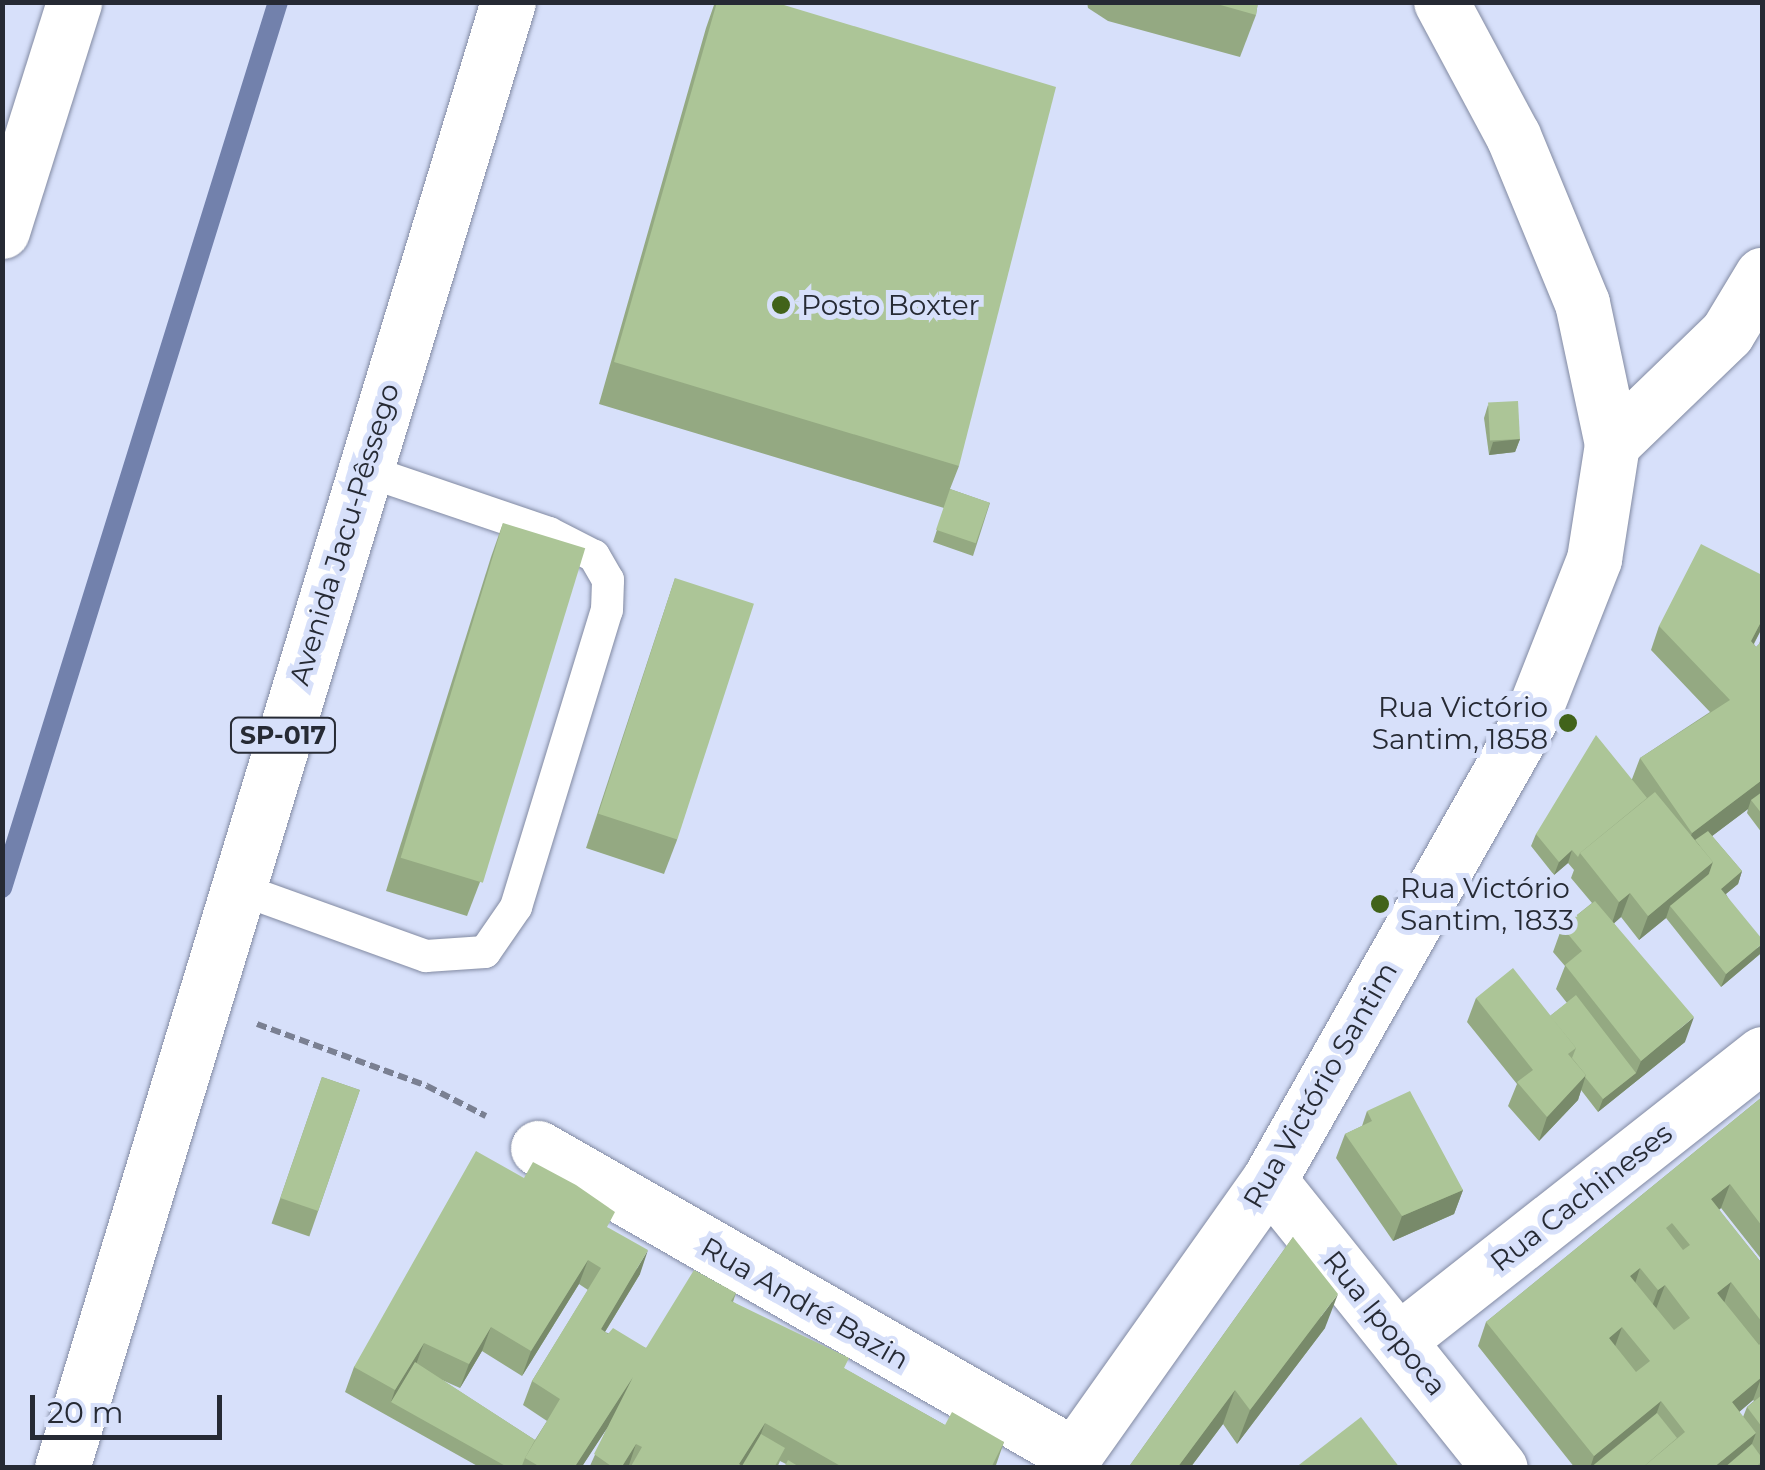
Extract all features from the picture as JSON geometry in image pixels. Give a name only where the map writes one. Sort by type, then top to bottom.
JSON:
[{"type":"main road","points":[[2,232],[74,2]]},
{"type":"main road","name":"Avenida Jacu-Pêssego","points":[[62,1468],[508,2]]},
{"type":"main road","points":[[1441,2],[1513,136],[1582,303],[1612,444],[1745,331],[1762,274]]},
{"type":"main road","name":"Rua Victório Santim","points":[[1069,1461],[1269,1180],[1533,714],[1594,559],[1612,444]]},
{"type":"main road","name":"Rua Cachineses","points":[[1400,1340],[1762,1054]]},
{"type":"main road","name":"Rua André Bazin","points":[[538,1148],[1069,1461]]},
{"type":"main road","name":"Rua Ipopoca","points":[[1269,1180],[1500,1468]]},
{"type":"lane","points":[[236,888],[426,956],[484,952],[516,907],[596,648],[608,580],[594,556],[550,533],[364,470]]},
{"type":"path","points":[[202,1002],[427,1086],[538,1148]]},
{"type":"building","points":[[717,2],[774,2],[1056,87],[959,466],[614,362]]},
{"type":"building","points":[[1210,2],[1258,2],[1256,15]]},
{"type":"building","points":[[1518,401],[1520,439],[1490,441],[1488,403]]},
{"type":"building","points":[[950,489],[990,503],[976,543],[936,530]]},
{"type":"building","points":[[503,523],[585,548],[483,883],[401,858]]},
{"type":"building","points":[[1701,544],[1762,575],[1762,620],[1751,641],[1756,647],[1762,641],[1762,780],[1692,833],[1640,758],[1730,700],[1659,626]]},
{"type":"building","points":[[675,578],[754,604],[677,840],[598,814]]},
{"type":"building","points":[[1596,735],[1647,798],[1578,857],[1572,850],[1559,862],[1536,834]]},
{"type":"building","points":[[1655,792],[1713,862],[1648,916],[1630,893],[1619,902],[1580,853]]},
{"type":"building","points":[[1762,792],[1762,814],[1751,800]]},
{"type":"building","points":[[1708,831],[1742,871],[1721,889],[1762,939],[1762,944],[1726,974],[1670,906],[1709,874],[1713,862],[1695,840]]},
{"type":"building","points":[[1595,901],[1694,1017],[1641,1061],[1565,965],[1582,951],[1562,927]]},
{"type":"building","points":[[1513,968],[1576,1048],[1568,1054],[1586,1075],[1547,1117],[1517,1082],[1533,1070],[1476,998]]},
{"type":"building","points":[[1576,995],[1636,1073],[1603,1099],[1572,1058],[1576,1048],[1550,1016]]},
{"type":"building","points":[[322,1077],[360,1090],[318,1211],[280,1198]]},
{"type":"building","points":[[1410,1091],[1463,1190],[1402,1216],[1345,1134],[1372,1121],[1367,1111]]},
{"type":"building","points":[[1762,1097],[1762,1226],[1730,1184],[1711,1199],[1762,1259],[1762,1322],[1731,1282],[1717,1293],[1759,1345],[1762,1342],[1762,1377],[1732,1402],[1756,1433],[1713,1468],[1642,1468],[1685,1432],[1661,1401],[1594,1456],[1486,1322]],"holes":[[[1672,1223],[1690,1245],[1683,1250],[1666,1228]],[[1640,1268],[1658,1290],[1665,1285],[1690,1318],[1674,1330],[1630,1276]],[[1622,1327],[1650,1361],[1636,1372],[1609,1338]]]},
{"type":"building","points":[[476,1151],[524,1178],[533,1162],[576,1185],[615,1212],[607,1227],[648,1250],[601,1329],[608,1334],[613,1328],[646,1348],[694,1270],[736,1293],[731,1301],[849,1358],[844,1368],[945,1425],[952,1412],[1004,1442],[991,1468],[844,1468],[765,1423],[739,1464],[745,1468],[630,1468],[642,1447],[636,1444],[621,1468],[614,1468],[594,1454],[633,1377],[574,1468],[542,1468],[525,1458],[560,1399],[532,1381],[601,1268],[588,1260],[531,1351],[491,1327],[469,1364],[424,1343],[395,1390],[354,1367]]},
{"type":"building","points":[[1293,1237],[1338,1294],[1250,1410],[1235,1390],[1177,1468],[1128,1468]]},
{"type":"building","points":[[415,1362],[535,1440],[521,1468],[509,1468],[391,1402]]},
{"type":"building","points":[[1762,1395],[1762,1427],[1747,1407]]},
{"type":"building","points":[[1657,1413],[1677,1438],[1642,1468],[1590,1468]]},
{"type":"building","points":[[1361,1417],[1400,1468],[1295,1468]]},
{"type":"building","points":[[761,1434],[785,1448],[774,1468],[745,1468],[742,1466]]},
{"type":"building","points":[[1752,1444],[1762,1458],[1755,1468],[1724,1468]]},
{"type":"building","points":[[788,1460],[801,1468],[784,1468]]},
{"type":"waterway","points":[[2,888],[278,2]]},
{"type":"place","name":"Posto Boxter","points":[[781,305]]},
{"type":"place","name":"Rua Victório Santim, 1858","points":[[1568,723]]},
{"type":"place","name":"Rua Victório Santim, 1833","points":[[1380,904]]}]
